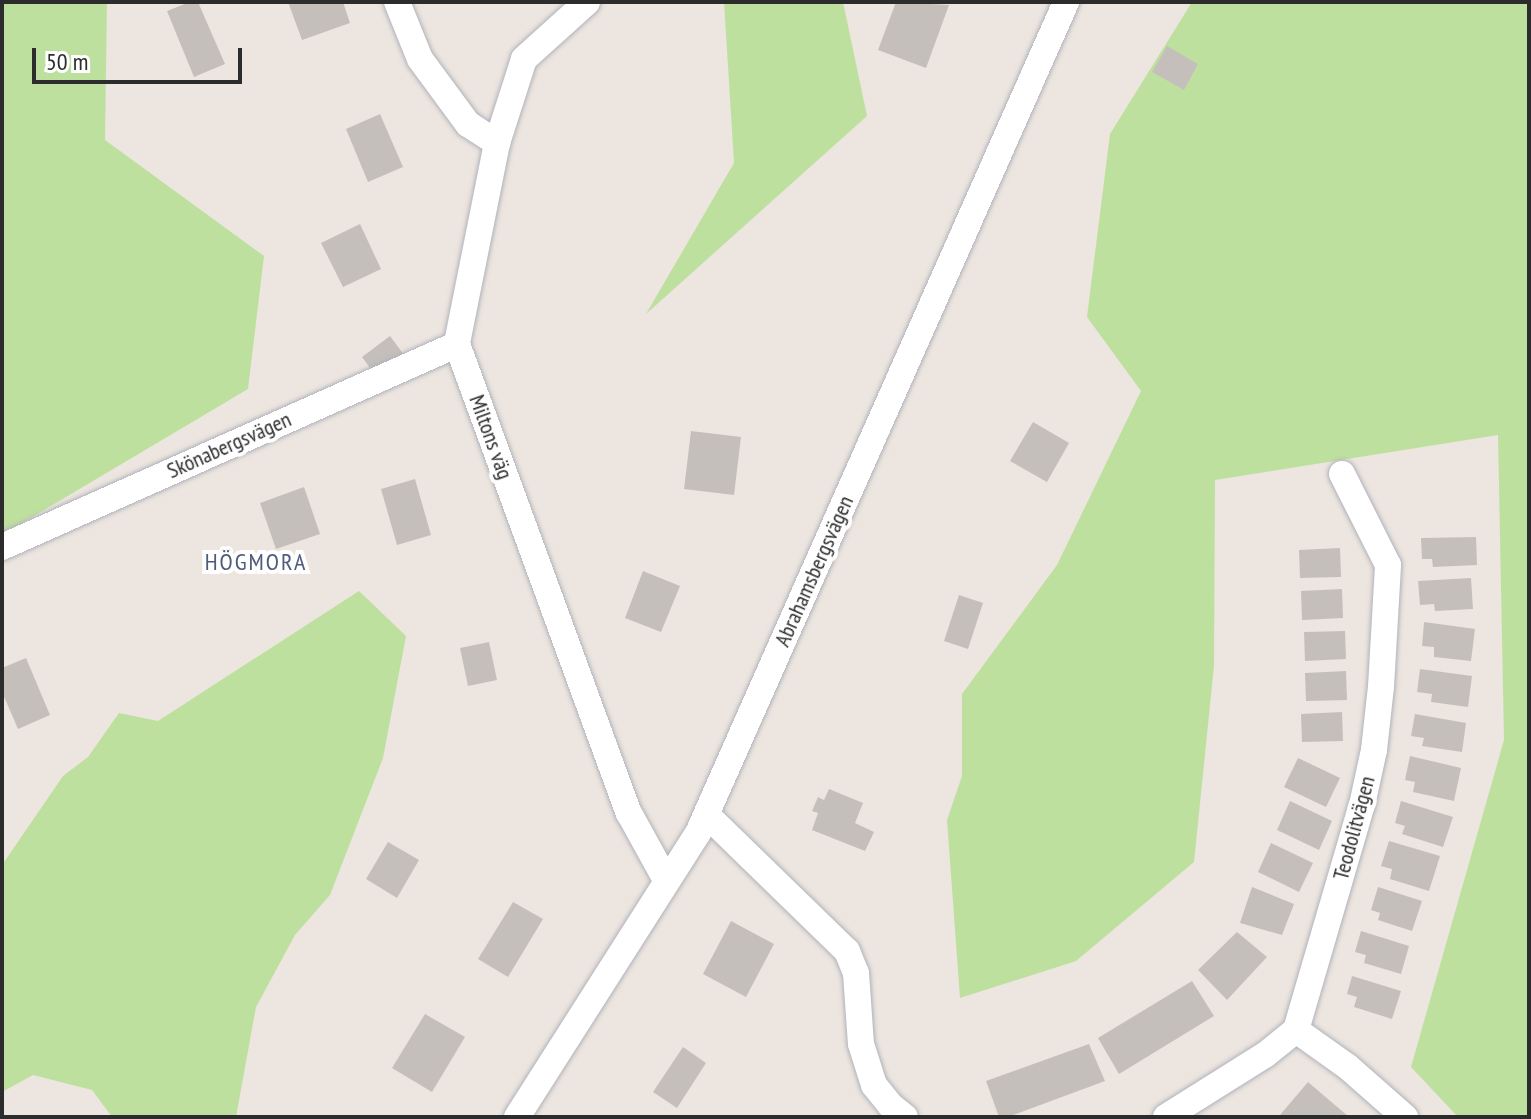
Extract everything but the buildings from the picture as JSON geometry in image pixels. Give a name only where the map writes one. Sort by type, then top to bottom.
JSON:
[{"type":"street","points":[[397,2],[420,59],[468,124],[497,143]]},
{"type":"street","points":[[457,344],[497,143],[524,59],[587,2]]},
{"type":"street","name":"Abrahamsbergsvägen","points":[[517,1117],[707,815],[1066,2]]},
{"type":"street","name":"Skönabergsvägen","points":[[2,547],[457,344]]},
{"type":"street","name":"Miltons väg","points":[[457,344],[629,813],[666,880]]},
{"type":"street","name":"Teodolitvägen","points":[[1296,1030],[1362,805],[1374,750],[1381,687],[1388,565],[1342,474]]},
{"type":"street","points":[[707,815],[847,951],[856,973],[861,1044],[874,1085],[890,1105],[905,1117]]},
{"type":"street","points":[[1166,1117],[1265,1055],[1296,1030],[1348,1067],[1405,1117]]},
{"type":"green space","points":[[2,2],[107,2],[105,140],[264,256],[248,389],[2,535]]},
{"type":"green space","points":[[724,2],[843,2],[867,116],[646,314],[734,163]]},
{"type":"green space","points":[[1192,2],[1529,2],[1529,1117],[1458,1117],[1411,1067],[1504,740],[1498,435],[1215,480],[1214,666],[1194,862],[1076,961],[960,998],[947,820],[962,776],[962,694],[1057,565],[1141,391],[1087,317],[1110,134]]},
{"type":"green space","points":[[359,591],[406,636],[383,758],[330,895],[295,935],[256,1007],[236,1117],[112,1117],[92,1090],[33,1075],[2,1092],[2,865],[63,776],[88,757],[119,713],[158,721]]},
{"type":"district","name":"HÖGMORA","points":[[256,562]]}]
